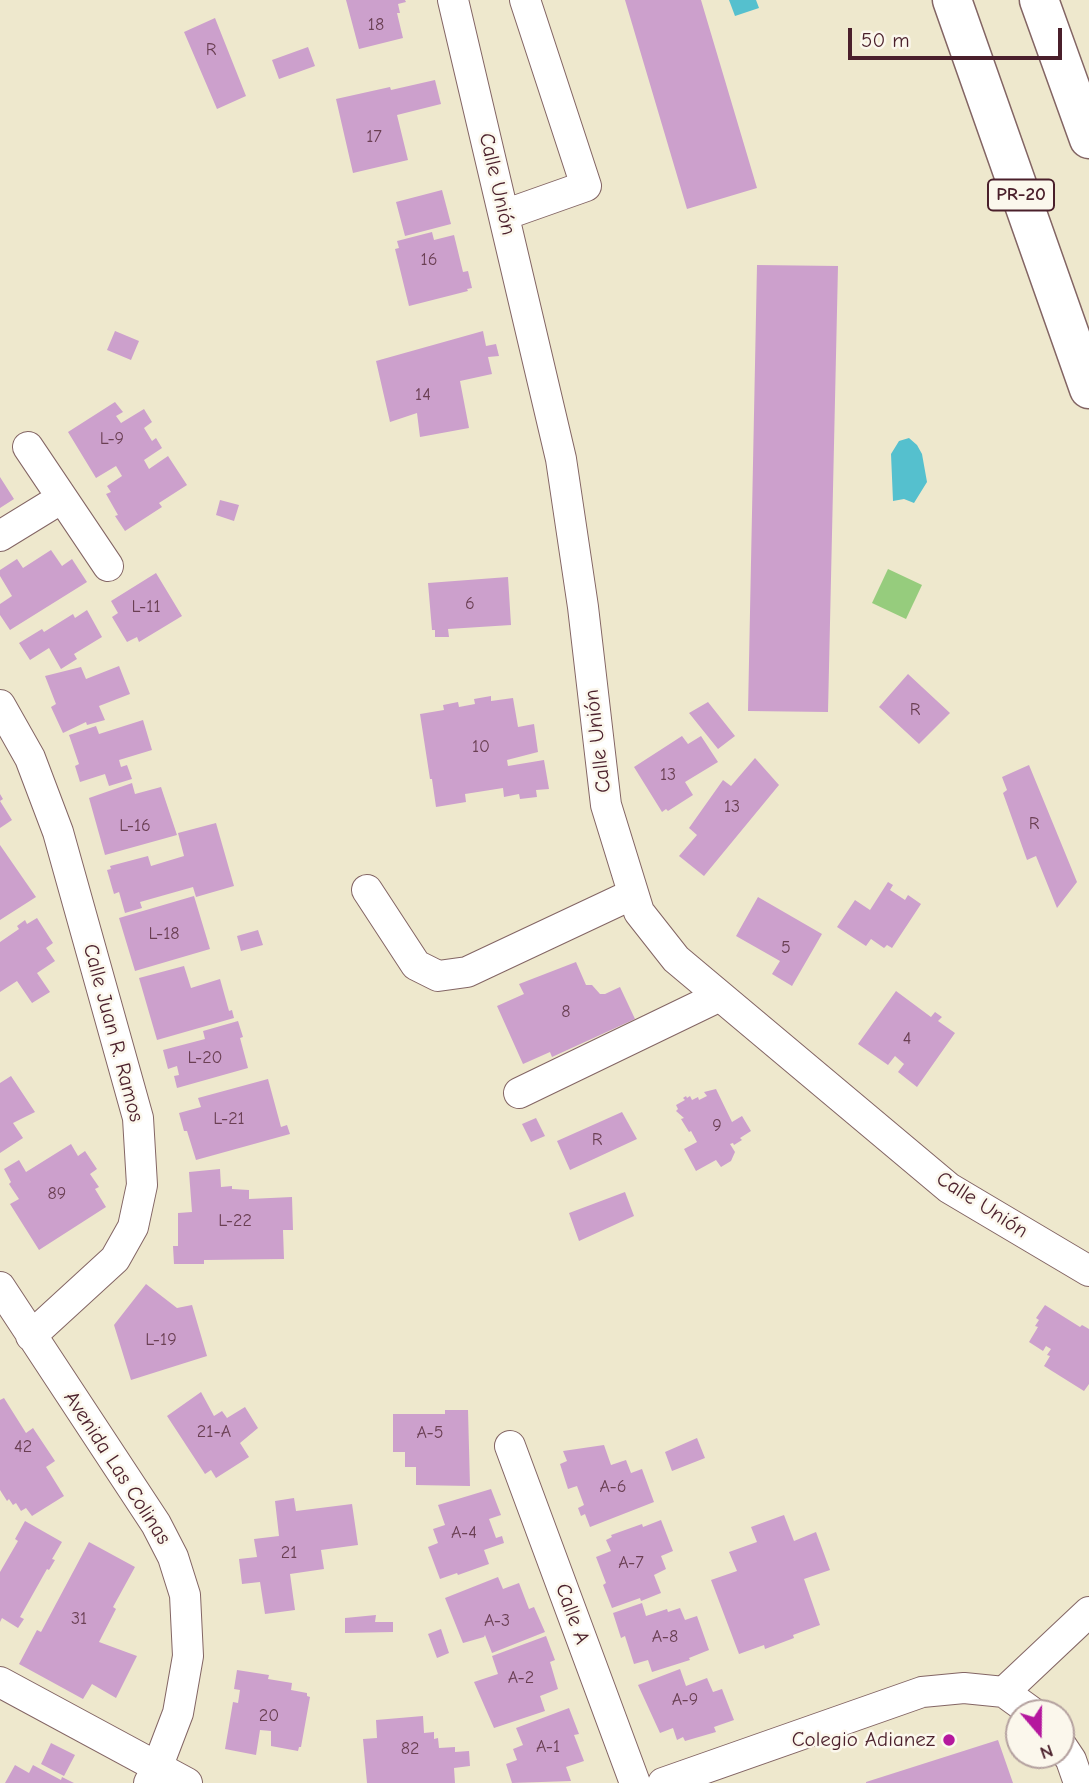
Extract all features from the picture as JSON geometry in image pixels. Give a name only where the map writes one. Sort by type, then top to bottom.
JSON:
[{"type":"highway","name":"PR-20","points":[[952,0],[1089,389]]},
{"type":"highway","points":[[1039,0],[1089,139]]},
{"type":"street","name":"Calle Unión","points":[[453,0],[561,458],[583,607],[606,805],[639,912],[676,959],[949,1188],[1089,1271]]},
{"type":"street","points":[[504,215],[586,186],[525,0]]},
{"type":"street","points":[[27,447],[108,566]]},
{"type":"street","points":[[0,536],[62,498]]},
{"type":"street","name":"Calle Juan R. Ramos","points":[[0,705],[30,758],[58,832],[138,1118],[142,1185],[132,1227],[115,1258],[32,1336]]},
{"type":"street","points":[[367,890],[416,965],[438,976],[467,972],[633,894]]},
{"type":"street","points":[[519,1093],[720,996]]},
{"type":"street","name":"Avenida Las Colinas","points":[[0,1287],[156,1524],[173,1557],[185,1595],[188,1656],[178,1713],[153,1775]]},
{"type":"street","name":"Calle A","points":[[510,1446],[635,1783]]},
{"type":"street","points":[[1004,1692],[1089,1612]]},
{"type":"street","points":[[0,1682],[153,1775],[187,1783]]},
{"type":"street","points":[[663,1783],[922,1692],[964,1688],[1004,1692],[1014,1699]]},
{"type":"green space","points":[[888,569],[922,585],[906,619],[872,603]]},
{"type":"water","points":[[729,0],[756,0],[759,8],[735,16]]},
{"type":"water","points":[[909,438],[922,454],[927,482],[914,503],[904,499],[893,501],[891,454],[899,441]]},
{"type":"building","points":[[346,0],[405,0],[406,2],[398,4],[400,13],[397,13],[403,38],[359,49]]},
{"type":"building","points":[[625,0],[701,0],[757,188],[687,209]]},
{"type":"building","points":[[215,18],[246,96],[217,109],[184,32]]},
{"type":"building","points":[[308,47],[315,66],[279,79],[272,60]]},
{"type":"building","points":[[435,80],[441,104],[397,115],[408,160],[353,173],[336,99]]},
{"type":"building","points":[[442,190],[451,224],[405,236],[396,202]]},
{"type":"building","points":[[432,232],[434,240],[454,235],[463,272],[468,271],[472,288],[409,306],[395,249],[399,248],[397,241]]},
{"type":"building","points":[[757,265],[838,266],[828,712],[748,711]]},
{"type":"building","points":[[115,331],[139,341],[131,360],[107,350]]},
{"type":"building","points":[[483,331],[486,346],[496,344],[499,356],[488,357],[492,374],[460,381],[469,428],[420,437],[417,413],[390,422],[376,361]]},
{"type":"building","points":[[115,402],[123,412],[116,416],[121,423],[144,409],[152,422],[144,428],[152,441],[156,438],[162,448],[144,460],[149,469],[168,456],[187,485],[159,503],[162,507],[125,531],[106,494],[111,492],[107,486],[122,476],[116,466],[96,478],[68,432]]},
{"type":"building","points":[[0,477],[14,499],[0,508]]},
{"type":"building","points":[[220,500],[239,505],[234,521],[216,515]]},
{"type":"building","points":[[51,550],[62,566],[72,559],[87,582],[10,630],[0,615],[0,604],[12,596],[0,576],[0,570],[17,559],[23,568]]},
{"type":"building","points":[[156,573],[182,616],[139,642],[137,637],[127,642],[112,617],[118,613],[111,601]]},
{"type":"building","points":[[508,577],[511,625],[448,629],[449,637],[435,637],[428,583]]},
{"type":"building","points":[[87,610],[102,637],[74,654],[77,659],[61,669],[49,648],[30,660],[19,643],[42,629],[44,632],[73,614],[75,618]]},
{"type":"building","points":[[119,666],[130,694],[99,706],[105,720],[87,725],[86,722],[63,733],[51,707],[56,704],[45,676],[81,667],[86,679]]},
{"type":"building","points":[[908,674],[950,713],[919,744],[879,707]]},
{"type":"building","points":[[491,696],[491,701],[513,698],[518,727],[534,724],[538,752],[507,760],[508,766],[544,760],[549,789],[536,790],[537,797],[520,799],[519,794],[504,797],[503,788],[465,794],[466,802],[436,807],[420,714],[444,710],[443,705],[458,702],[459,707],[475,704],[474,699]]},
{"type":"building","points":[[708,702],[735,736],[718,749],[689,713]]},
{"type":"building","points":[[143,720],[152,750],[119,760],[121,767],[127,765],[132,779],[109,786],[105,774],[80,782],[75,766],[79,764],[69,735],[96,726],[99,734]]},
{"type":"building","points":[[682,736],[688,744],[701,736],[718,762],[685,782],[693,795],[662,812],[634,767]]},
{"type":"building","points":[[755,758],[779,785],[704,876],[679,856],[697,835],[689,828],[723,780],[731,786]]},
{"type":"building","points":[[1029,765],[1077,882],[1057,908],[1036,856],[1027,860],[1003,793],[1007,790],[1002,777]]},
{"type":"building","points":[[132,783],[135,794],[161,787],[177,835],[105,855],[89,798]]},
{"type":"building","points":[[0,801],[12,820],[0,828]]},
{"type":"building","points":[[216,823],[234,886],[196,897],[193,887],[140,902],[142,908],[125,913],[119,892],[114,894],[107,870],[111,869],[110,866],[148,856],[151,866],[184,856],[178,833]]},
{"type":"building","points":[[0,845],[36,897],[0,920]]},
{"type":"building","points":[[888,882],[893,885],[890,890],[905,900],[908,895],[921,904],[892,948],[887,945],[884,948],[871,939],[866,946],[837,927],[855,900],[870,910]]},
{"type":"building","points":[[194,896],[210,949],[135,971],[119,918]]},
{"type":"building","points":[[758,897],[822,934],[792,986],[772,974],[780,961],[736,936]]},
{"type":"building","points":[[37,918],[53,943],[46,948],[55,961],[37,973],[50,992],[32,1003],[17,981],[0,992],[0,942],[19,929],[17,926],[25,920],[27,924]]},
{"type":"building","points":[[258,930],[263,945],[241,951],[237,936]]},
{"type":"building","points":[[576,962],[586,985],[592,985],[600,994],[620,987],[635,1019],[552,1057],[550,1052],[523,1064],[497,1006],[524,994],[519,984]]},
{"type":"building","points":[[184,966],[191,988],[220,979],[229,1011],[232,1010],[234,1018],[157,1040],[139,978]]},
{"type":"building","points":[[896,991],[931,1017],[935,1012],[942,1017],[938,1021],[955,1033],[917,1087],[898,1072],[904,1064],[895,1056],[888,1065],[858,1044]]},
{"type":"building","points":[[238,1021],[248,1068],[177,1088],[174,1076],[179,1075],[177,1066],[168,1069],[163,1050],[205,1039],[203,1031]]},
{"type":"building","points":[[11,1076],[35,1112],[13,1123],[23,1138],[0,1153],[0,1083]]},
{"type":"building","points":[[268,1079],[281,1127],[287,1125],[290,1134],[196,1160],[179,1113],[201,1107],[198,1098]]},
{"type":"building","points":[[716,1089],[732,1122],[742,1116],[751,1131],[734,1145],[730,1144],[735,1152],[731,1161],[721,1167],[716,1160],[696,1171],[684,1149],[697,1142],[681,1119],[684,1118],[676,1111],[676,1105],[685,1100],[683,1098],[686,1096],[690,1096],[692,1100],[698,1097],[699,1100],[707,1096],[704,1092]]},
{"type":"building","points":[[622,1112],[637,1139],[570,1170],[557,1141]]},
{"type":"building","points":[[536,1118],[545,1136],[531,1142],[522,1124]]},
{"type":"building","points":[[71,1144],[78,1156],[85,1151],[97,1169],[90,1174],[99,1187],[95,1189],[106,1207],[39,1250],[10,1204],[19,1199],[9,1184],[11,1182],[4,1169],[19,1160],[26,1172]]},
{"type":"building","points":[[220,1169],[221,1187],[232,1186],[232,1189],[249,1190],[249,1199],[292,1197],[293,1230],[283,1230],[284,1259],[204,1260],[204,1264],[174,1264],[173,1246],[178,1246],[178,1213],[192,1212],[189,1172]]},
{"type":"building","points":[[625,1192],[634,1216],[579,1241],[569,1213]]},
{"type":"building","points":[[146,1284],[177,1308],[192,1305],[207,1356],[131,1380],[114,1325]]},
{"type":"building","points":[[1045,1305],[1080,1327],[1082,1325],[1089,1329],[1089,1384],[1084,1391],[1044,1366],[1051,1349],[1046,1346],[1043,1351],[1029,1342],[1038,1327],[1035,1326],[1039,1320],[1036,1318]]},
{"type":"building","points":[[201,1392],[214,1416],[222,1411],[227,1418],[245,1407],[258,1428],[240,1443],[249,1457],[216,1478],[211,1470],[205,1474],[167,1416]]},
{"type":"building","points":[[4,1398],[26,1433],[33,1428],[55,1461],[46,1467],[64,1496],[32,1516],[26,1508],[21,1511],[16,1503],[13,1505],[9,1499],[7,1501],[0,1490],[0,1400]]},
{"type":"building","points":[[445,1410],[468,1410],[470,1486],[416,1485],[416,1467],[405,1467],[405,1452],[393,1452],[393,1414],[445,1414]]},
{"type":"building","points":[[697,1438],[705,1458],[672,1471],[665,1452]]},
{"type":"building","points":[[604,1445],[611,1465],[626,1460],[631,1473],[642,1469],[654,1502],[590,1527],[585,1514],[581,1516],[578,1508],[584,1505],[577,1486],[568,1489],[560,1464],[567,1461],[563,1451]]},
{"type":"building","points":[[491,1489],[501,1515],[489,1519],[496,1538],[502,1536],[504,1543],[484,1550],[489,1564],[440,1579],[428,1547],[438,1543],[433,1529],[445,1525],[438,1505]]},
{"type":"building","points":[[294,1498],[296,1511],[352,1504],[358,1545],[321,1550],[324,1569],[290,1574],[295,1610],[265,1614],[260,1582],[242,1584],[239,1559],[257,1557],[254,1539],[279,1536],[275,1501]]},
{"type":"building","points":[[784,1515],[794,1541],[816,1532],[830,1570],[804,1579],[820,1625],[765,1649],[764,1645],[739,1654],[711,1580],[737,1571],[729,1552],[757,1542],[751,1527]]},
{"type":"building","points":[[661,1520],[673,1551],[661,1556],[666,1569],[654,1575],[661,1593],[612,1608],[596,1557],[611,1551],[606,1540],[612,1537],[611,1535]]},
{"type":"building","points":[[25,1521],[62,1542],[52,1559],[55,1560],[49,1570],[47,1569],[20,1617],[24,1619],[18,1628],[2,1618],[0,1622],[0,1572],[18,1541],[15,1539]]},
{"type":"building","points":[[89,1542],[135,1567],[113,1607],[116,1609],[99,1642],[137,1656],[116,1698],[92,1684],[83,1699],[19,1664],[37,1630],[41,1632]]},
{"type":"building","points":[[498,1577],[503,1589],[519,1583],[529,1609],[534,1607],[545,1632],[492,1653],[485,1635],[463,1643],[445,1598]]},
{"type":"building","points":[[642,1603],[646,1616],[680,1608],[685,1620],[697,1616],[709,1650],[689,1658],[690,1660],[652,1672],[648,1660],[634,1664],[625,1636],[621,1638],[613,1613]]},
{"type":"building","points":[[376,1615],[375,1622],[393,1622],[393,1632],[345,1633],[345,1618]]},
{"type":"building","points":[[441,1629],[449,1653],[437,1658],[428,1634]]},
{"type":"building","points":[[546,1636],[555,1660],[550,1662],[558,1689],[540,1696],[545,1711],[494,1728],[474,1682],[498,1674],[492,1656]]},
{"type":"building","points":[[680,1669],[686,1686],[707,1678],[713,1692],[722,1689],[734,1720],[714,1727],[716,1732],[685,1741],[683,1737],[677,1740],[673,1728],[660,1733],[638,1685]]},
{"type":"building","points":[[237,1670],[269,1675],[268,1679],[292,1683],[291,1690],[307,1693],[310,1697],[298,1751],[271,1746],[271,1731],[260,1730],[256,1755],[225,1749],[233,1702],[238,1703],[240,1690],[234,1689]]},
{"type":"building","points":[[569,1708],[579,1734],[574,1735],[584,1761],[566,1767],[571,1781],[512,1783],[506,1764],[517,1760],[513,1749],[523,1745],[516,1728]]},
{"type":"building","points":[[423,1716],[424,1733],[434,1732],[439,1748],[455,1747],[455,1752],[469,1751],[470,1766],[454,1768],[455,1783],[367,1783],[363,1739],[377,1738],[376,1720]]},
{"type":"building","points":[[998,1740],[1005,1769],[1008,1769],[1013,1783],[866,1783]]},
{"type":"building","points":[[51,1743],[75,1755],[64,1776],[41,1764]]},
{"type":"building","points":[[15,1765],[29,1773],[33,1765],[61,1780],[62,1777],[74,1783],[5,1783]]},
{"type":"place","name":"Colegio Adianez","points":[[949,1740]]}]
